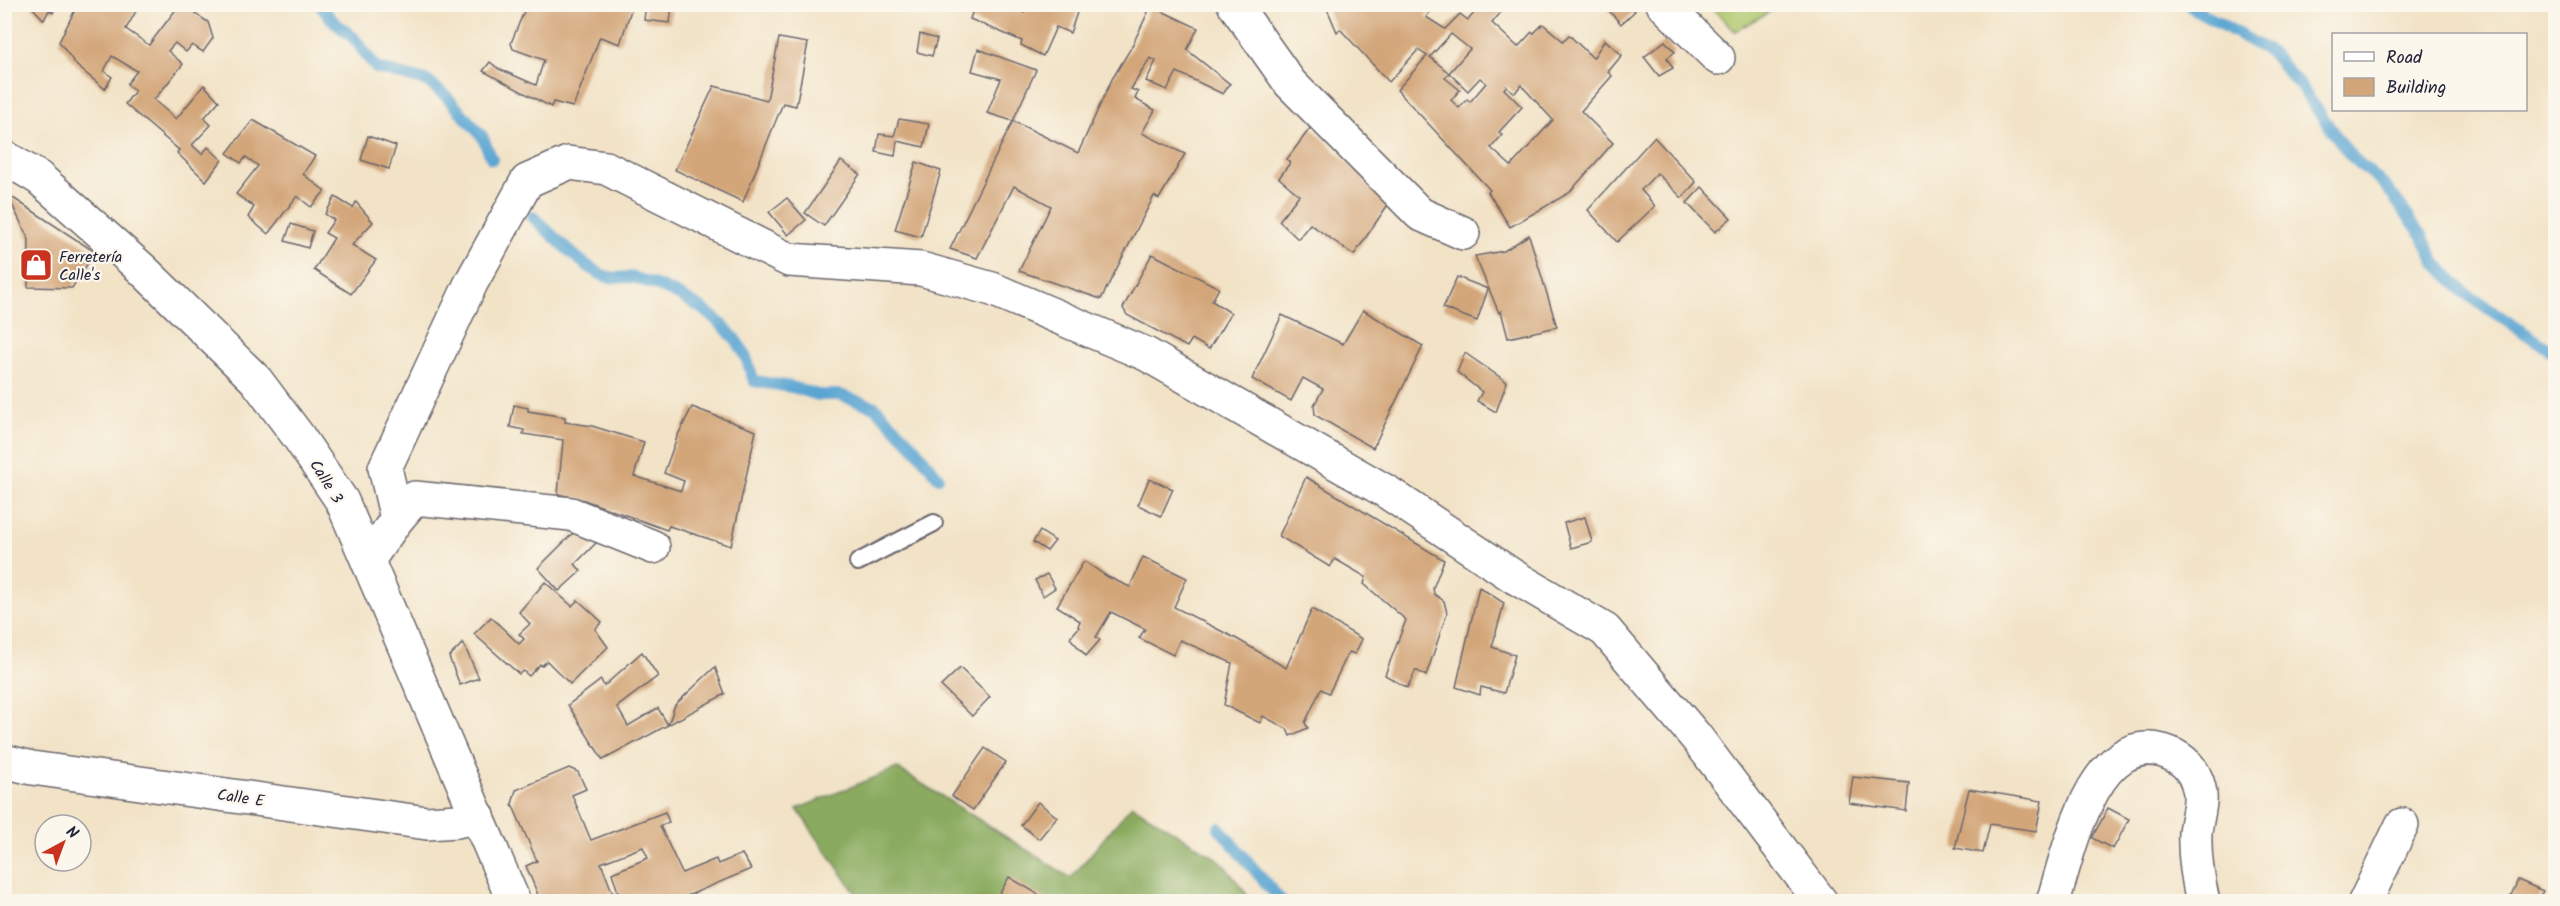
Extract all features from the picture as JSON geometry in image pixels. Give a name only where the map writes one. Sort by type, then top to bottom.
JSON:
[{"type":"street","points":[[1234,4],[1290,83],[1420,214],[1462,233]]},
{"type":"street","points":[[1664,4],[1718,58]]},
{"type":"street","name":"Calle 3","points":[[4,157],[39,178],[142,269],[256,380],[298,436],[342,501],[514,902]]},
{"type":"street","points":[[397,519],[386,468],[471,283],[527,181],[567,163],[606,168],[789,260],[921,269],[992,290],[1066,320],[1146,354],[1387,492],[1513,576],[1605,630],[1696,737],[1821,902]]},
{"type":"street","points":[[368,560],[415,498],[571,514],[653,547]]},
{"type":"street","points":[[2053,902],[2077,822],[2098,783],[2109,766],[2127,752],[2150,748],[2176,755],[2190,768],[2200,790],[2195,834],[2198,883],[2203,902]]},
{"type":"street","name":"Calle E","points":[[4,761],[32,768],[427,823],[457,821],[478,816]]},
{"type":"street","points":[[2365,902],[2402,825]]},
{"type":"lane","points":[[858,562],[934,523]]},
{"type":"green space","points":[[1709,5],[1782,5],[1735,31]]},
{"type":"green space","points":[[897,768],[1071,878],[1132,805],[1221,861],[1252,901],[861,901],[797,809]]},
{"type":"building","points":[[78,4],[140,4],[126,29],[149,45],[180,4],[190,4],[197,15],[208,22],[213,38],[203,52],[192,45],[186,52],[175,43],[168,51],[183,64],[154,100],[176,119],[204,85],[219,101],[204,118],[211,125],[192,145],[202,154],[208,147],[222,160],[206,181],[177,153],[179,150],[125,104],[135,91],[127,84],[137,71],[112,56],[104,71],[112,77],[105,89],[77,66],[59,42]]},
{"type":"building","points":[[527,4],[633,4],[620,44],[600,37],[573,107],[553,102],[551,107],[483,71],[490,62],[499,69],[536,85],[544,60],[513,49],[511,43]]},
{"type":"building","points":[[646,4],[672,4],[670,23],[644,20]]},
{"type":"building","points":[[975,4],[1000,4],[1024,13],[1027,4],[1080,4],[1070,33],[1056,27],[1043,56],[1021,45],[1022,41],[970,19]]},
{"type":"building","points":[[1325,4],[1436,4],[1426,17],[1445,29],[1460,14],[1468,20],[1482,4],[1508,4],[1492,23],[1518,47],[1543,24],[1563,41],[1569,35],[1593,58],[1605,40],[1622,55],[1608,72],[1612,76],[1581,111],[1613,143],[1569,193],[1510,227],[1488,192],[1490,190],[1397,90],[1427,56],[1418,50],[1389,82],[1340,29],[1337,32]],"holes":[[[1451,34],[1470,49],[1449,73],[1430,57]],[[1449,73],[1468,91],[1480,78],[1486,83],[1470,102],[1467,99],[1459,108],[1451,100],[1460,90],[1445,78]],[[1521,85],[1553,120],[1511,166],[1491,148],[1502,135],[1499,132],[1522,107],[1504,89],[1506,86],[1515,93]]]},
{"type":"building","points":[[1603,4],[1629,4],[1635,11],[1621,24]]},
{"type":"building","points":[[33,5],[56,5],[53,13],[49,10],[44,20],[32,7]]},
{"type":"building","points":[[1151,6],[1198,28],[1187,50],[1230,84],[1223,94],[1177,72],[1167,90],[1146,81],[1156,61],[1150,58],[1131,89],[1138,92],[1135,99],[1155,110],[1142,133],[1185,154],[1159,199],[1154,196],[1101,299],[1019,271],[1051,206],[1014,186],[977,258],[950,249],[1013,121],[1078,153],[1112,79],[1131,48]]},
{"type":"building","points":[[920,34],[937,39],[932,56],[917,52]]},
{"type":"building","points":[[779,38],[808,43],[796,106],[783,103],[743,202],[675,170],[714,86],[767,100]]},
{"type":"building","points":[[1665,41],[1675,52],[1667,58],[1673,68],[1659,76],[1644,57]]},
{"type":"building","points":[[978,49],[1036,70],[1013,121],[987,113],[1001,79],[972,71]]},
{"type":"building","points":[[899,119],[929,124],[924,147],[897,141],[895,156],[876,152],[879,134],[894,136]]},
{"type":"building","points":[[253,120],[315,156],[303,174],[325,191],[311,207],[297,196],[268,234],[248,217],[254,207],[236,194],[258,166],[246,157],[241,163],[227,153]]},
{"type":"building","points":[[1311,127],[1389,203],[1354,255],[1310,224],[1298,239],[1279,221],[1299,195],[1279,178],[1290,163],[1287,159]]},
{"type":"building","points":[[368,136],[396,146],[389,169],[361,160]]},
{"type":"building","points":[[1654,137],[1696,182],[1682,198],[1657,173],[1641,190],[1655,206],[1617,242],[1588,210]]},
{"type":"building","points":[[841,161],[860,174],[824,226],[805,213]]},
{"type":"building","points":[[916,162],[941,171],[921,237],[895,230]]},
{"type":"building","points":[[1702,187],[1731,218],[1715,232],[1687,203]]},
{"type":"building","points":[[7,194],[95,252],[72,288],[28,287],[29,240]]},
{"type":"building","points":[[335,197],[353,208],[356,202],[373,222],[352,245],[376,260],[351,294],[314,270],[334,238],[325,233],[334,220],[325,214]]},
{"type":"building","points":[[787,198],[806,220],[788,235],[769,212]]},
{"type":"building","points":[[291,224],[313,231],[308,248],[285,241]]},
{"type":"building","points":[[1529,235],[1557,327],[1508,338],[1501,311],[1499,313],[1475,256],[1504,251]]},
{"type":"building","points":[[1152,254],[1219,288],[1212,301],[1231,313],[1209,349],[1192,339],[1187,347],[1127,315],[1123,308]]},
{"type":"building","points":[[1457,277],[1488,289],[1477,321],[1443,308]]},
{"type":"building","points":[[1363,310],[1423,346],[1373,448],[1315,415],[1314,405],[1323,389],[1303,378],[1291,401],[1252,379],[1282,315],[1343,344]]},
{"type":"building","points":[[1465,353],[1507,382],[1496,412],[1477,401],[1482,392],[1457,372]]},
{"type":"building","points":[[514,405],[528,408],[528,411],[565,417],[565,422],[592,426],[644,442],[634,476],[681,491],[684,481],[664,473],[677,437],[692,407],[756,431],[731,546],[669,526],[667,530],[584,500],[558,494],[563,440],[523,434],[524,430],[510,427]]},
{"type":"building","points":[[1306,477],[1444,560],[1433,588],[1434,594],[1444,601],[1447,613],[1426,676],[1416,670],[1407,688],[1385,675],[1406,620],[1364,584],[1366,577],[1335,559],[1330,567],[1279,536]]},
{"type":"building","points":[[1149,479],[1173,489],[1161,516],[1138,505]]},
{"type":"building","points":[[1585,517],[1592,542],[1571,548],[1564,523]]},
{"type":"building","points":[[1040,531],[1055,541],[1047,551],[1033,542]]},
{"type":"building","points":[[573,533],[597,542],[575,564],[581,571],[559,591],[538,568]]},
{"type":"building","points":[[1143,557],[1187,578],[1174,607],[1237,639],[1286,668],[1312,609],[1362,639],[1355,654],[1349,652],[1329,693],[1321,689],[1305,723],[1308,728],[1290,736],[1287,729],[1263,716],[1260,723],[1224,705],[1232,663],[1180,640],[1173,655],[1139,638],[1145,629],[1111,612],[1096,637],[1100,640],[1086,656],[1070,638],[1079,627],[1080,621],[1057,606],[1084,561],[1108,577],[1130,587]]},
{"type":"building","points":[[1047,574],[1055,588],[1043,596],[1035,580]]},
{"type":"building","points":[[545,582],[572,606],[578,600],[602,622],[595,629],[608,647],[570,684],[547,661],[541,666],[540,664],[529,676],[523,671],[519,674],[474,634],[491,617],[519,644],[524,639],[519,634],[530,624],[519,612]]},
{"type":"building","points":[[1479,587],[1504,603],[1492,647],[1515,655],[1504,693],[1481,687],[1480,695],[1456,687]]},
{"type":"building","points":[[463,643],[479,678],[460,685],[449,657]]},
{"type":"building","points":[[642,652],[658,676],[617,707],[628,726],[658,708],[668,725],[603,760],[568,705],[601,680],[604,686]]},
{"type":"building","points":[[715,667],[725,694],[668,725],[675,705]]},
{"type":"building","points":[[960,668],[990,697],[972,716],[941,686]]},
{"type":"building","points":[[985,748],[1006,762],[973,810],[952,796]]},
{"type":"building","points":[[569,768],[578,772],[586,789],[572,795],[591,840],[665,812],[669,822],[660,826],[682,873],[716,859],[718,864],[742,854],[751,869],[673,902],[606,902],[605,898],[595,902],[541,902],[526,866],[537,861],[512,804],[516,790]],"holes":[[[643,847],[648,858],[612,873],[618,892],[613,894],[601,863]]]},
{"type":"building","points":[[1853,777],[1909,783],[1906,811],[1849,803]]},
{"type":"building","points":[[1969,789],[2042,801],[2036,831],[1990,824],[1983,853],[1955,848]]},
{"type":"building","points":[[1038,802],[1057,817],[1039,839],[1021,825]]},
{"type":"building","points":[[2108,808],[2129,819],[2113,849],[2092,838]]},
{"type":"building","points":[[1009,877],[1051,902],[995,902]]},
{"type":"building","points":[[2518,880],[2543,891],[2538,902],[2508,902]]},
{"type":"waterway","points":[[319,4],[334,22],[354,38],[376,68],[427,81],[446,96],[482,136],[492,159]]},
{"type":"waterway","points":[[2191,7],[2272,53],[2300,86],[2350,155],[2386,187],[2422,235],[2435,262],[2465,293],[2556,354]]},
{"type":"waterway","points":[[533,217],[569,251],[599,273],[611,278],[629,277],[650,283],[681,296],[710,314],[733,337],[743,351],[754,381],[792,387],[818,395],[840,395],[875,407],[915,448],[938,477]]},
{"type":"waterway","points":[[1219,828],[1282,902]]},
{"type":"place","name":"Ferretería Calle's","points":[[36,265]]}]
